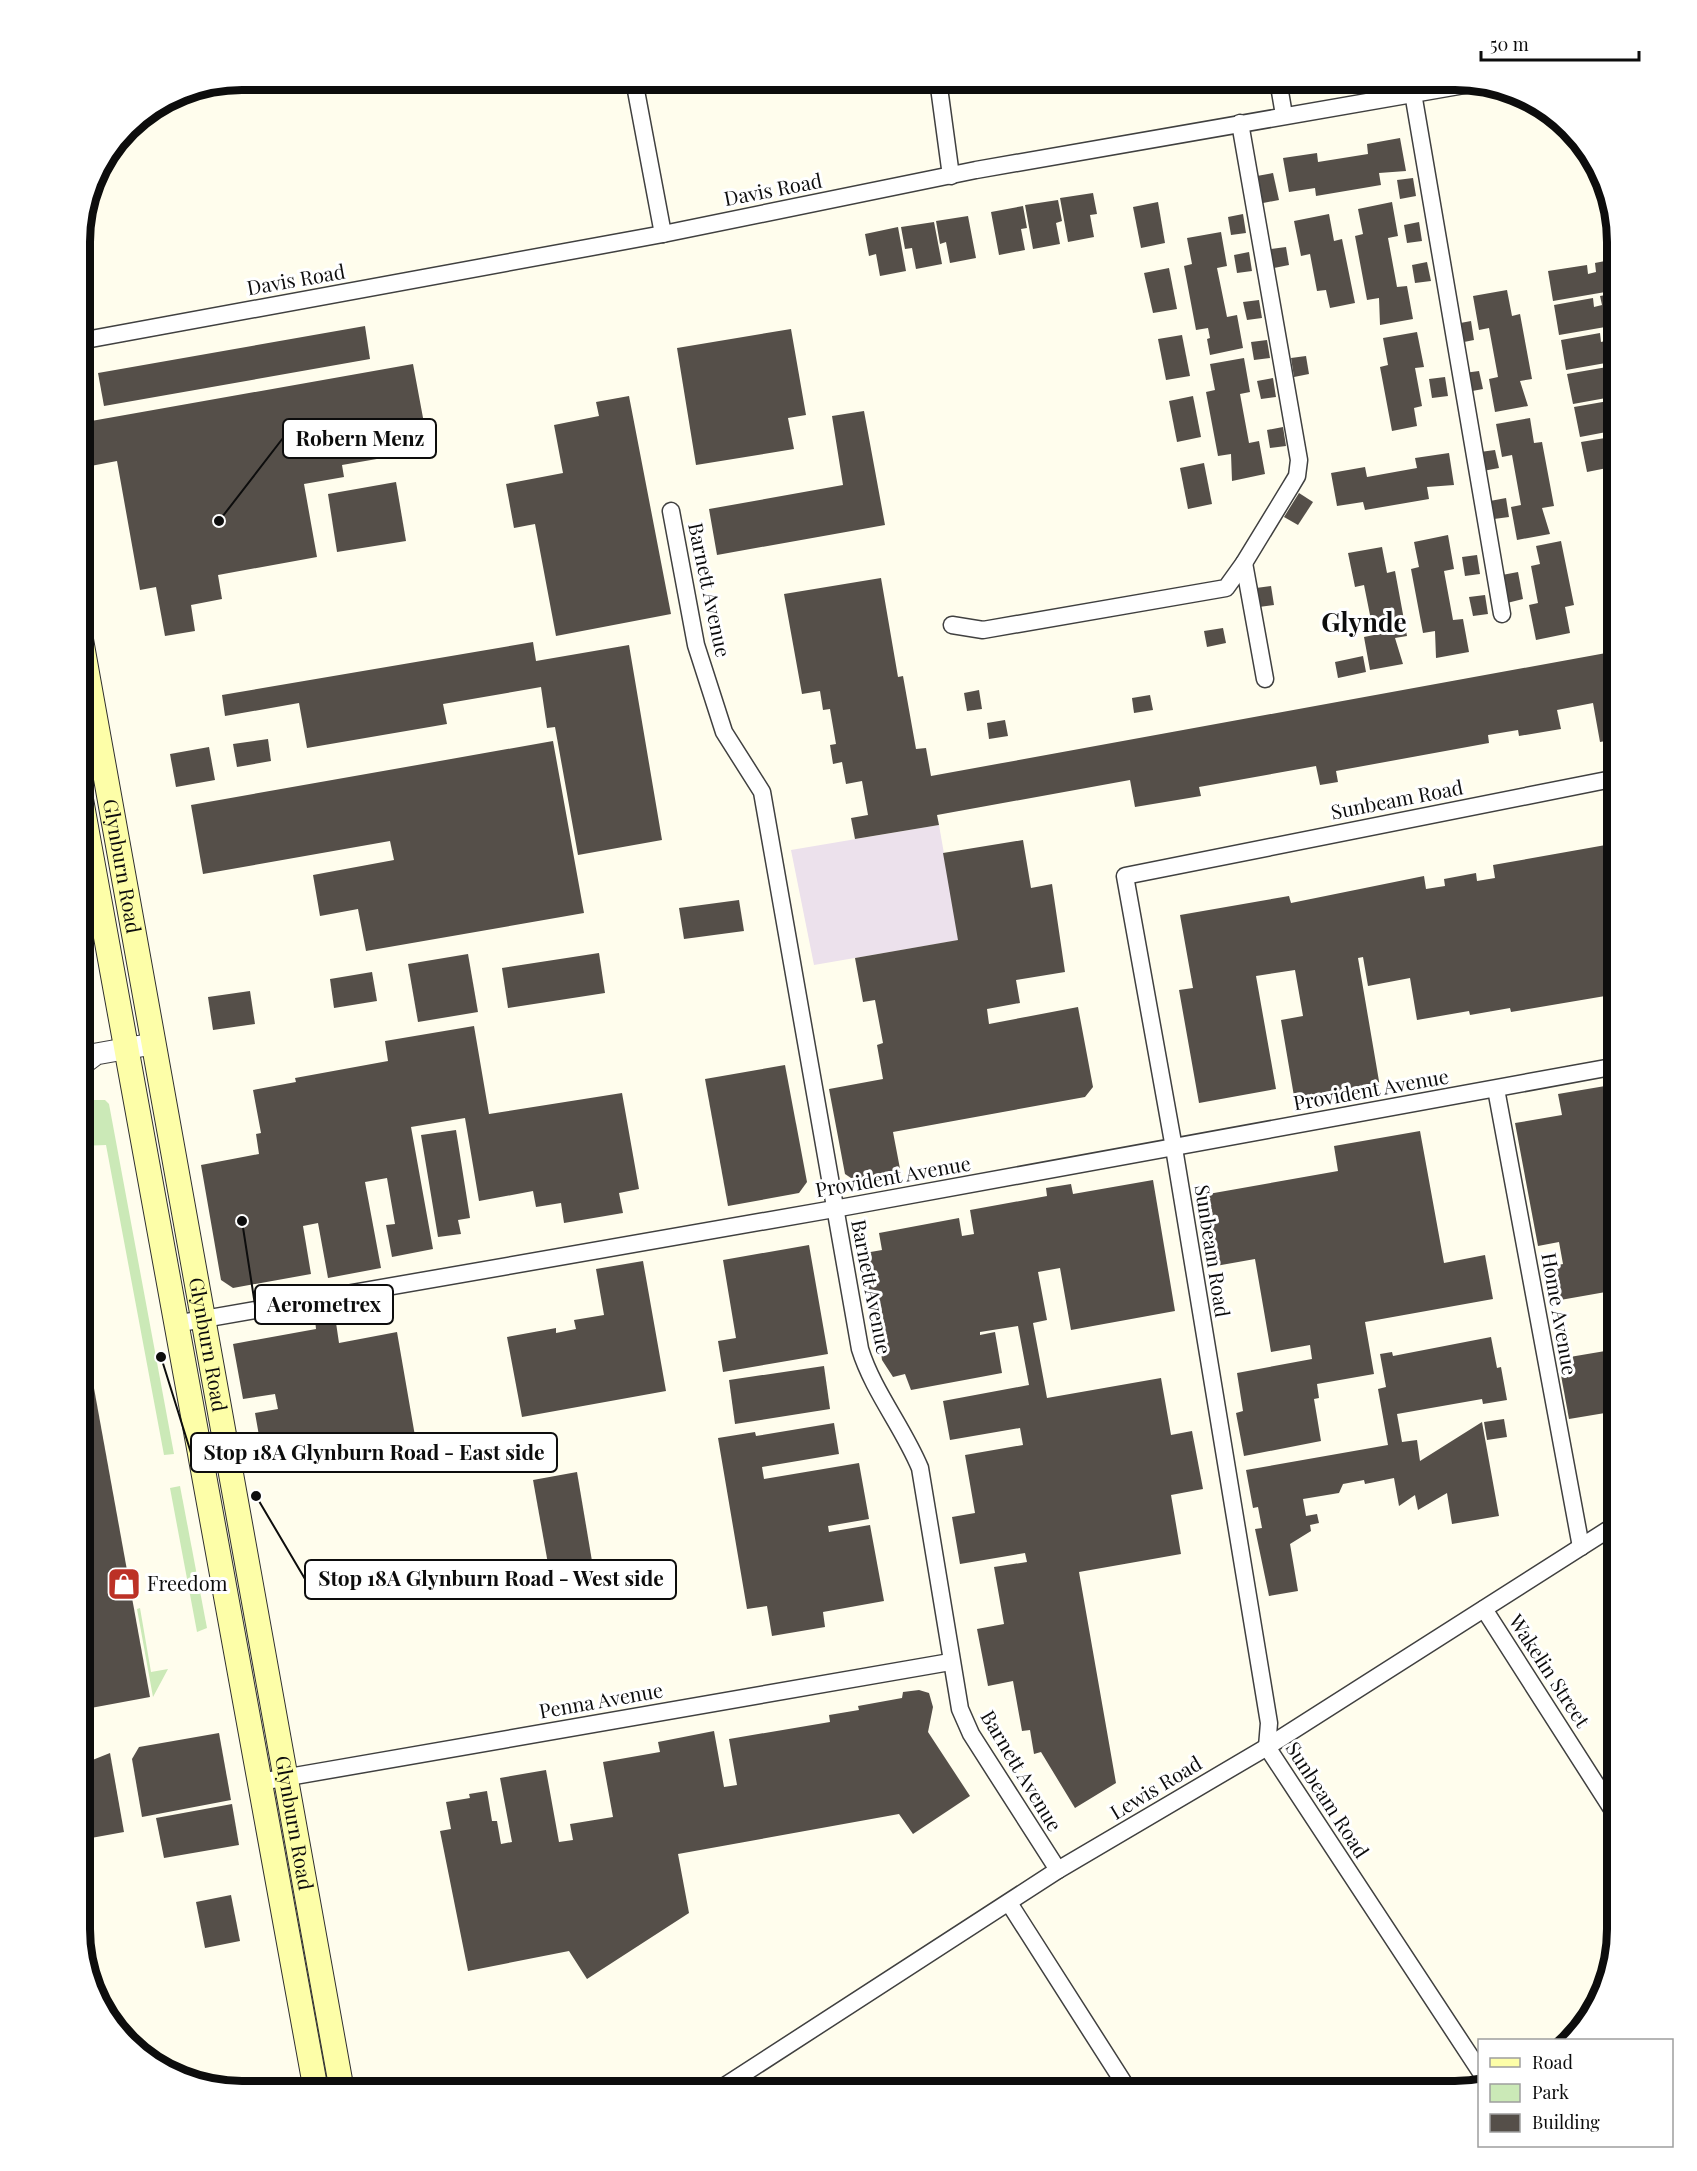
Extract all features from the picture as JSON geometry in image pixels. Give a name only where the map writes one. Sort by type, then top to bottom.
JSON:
[{"type":"main road","name":"Glynburn Road","points":[[90,691],[202,1319],[288,1778],[340,2081]]},
{"type":"main road","name":"Glynburn Road","points":[[90,852],[314,2081]]},
{"type":"street","points":[[636,90],[663,234]]},
{"type":"street","points":[[939,90],[951,176]]},
{"type":"street","points":[[1280,90],[1284,115]]},
{"type":"street","name":"Davis Road","points":[[90,339],[663,234],[951,176],[1432,90]]},
{"type":"street","points":[[1413,93],[1502,614]]},
{"type":"street","points":[[952,625],[983,630],[1214,592],[1229,586],[1291,486],[1299,465],[1240,123]]},
{"type":"street","name":"Barnett Avenue","points":[[671,511],[696,645],[724,732],[762,792],[860,1349],[867,1370],[906,1436],[920,1468],[950,1662],[960,1709],[971,1734],[1058,1870]]},
{"type":"street","points":[[1244,563],[1265,679]]},
{"type":"street","name":"Sunbeam Road","points":[[1478,2069],[1267,1747],[1269,1723],[1174,1148],[1125,876],[1607,780]]},
{"type":"street","points":[[90,1058],[96,1054],[152,1044]]},
{"type":"street","name":"Provident Avenue","points":[[175,1324],[834,1209],[1607,1068]]},
{"type":"street","name":"Home Avenue","points":[[1496,1089],[1581,1547]]},
{"type":"street","name":"Lewis Road","points":[[735,2081],[1058,1870],[1267,1747],[1607,1530]]},
{"type":"street","name":"Wakelin Street","points":[[1484,1609],[1607,1801]]},
{"type":"street","name":"Penna Avenue","points":[[260,1782],[950,1662]]},
{"type":"street","points":[[1009,1904],[1123,2081]]},
{"type":"shaded area","points":[[939,825],[959,940],[814,965],[791,850]]},
{"type":"green space","points":[[105,1100],[109,1104],[174,1454],[164,1455],[106,1145],[90,1146],[90,1101]]},
{"type":"green space","points":[[180,1486],[207,1628],[197,1632],[170,1488]]},
{"type":"green space","points":[[140,1608],[151,1672],[168,1669],[153,1697],[137,1609]]},
{"type":"building","points":[[1400,138],[1406,171],[1379,173],[1381,185],[1316,196],[1315,188],[1289,192],[1283,158],[1317,153],[1318,162],[1368,154],[1367,144]]},
{"type":"building","points":[[1273,173],[1279,200],[1263,203],[1257,176]]},
{"type":"building","points":[[1413,178],[1416,196],[1400,199],[1397,180]]},
{"type":"building","points":[[1093,193],[1097,214],[1090,215],[1094,237],[1068,242],[1060,198]]},
{"type":"building","points":[[1058,200],[1062,221],[1056,223],[1060,244],[1033,249],[1025,205]]},
{"type":"building","points":[[1158,202],[1165,243],[1141,248],[1133,207]]},
{"type":"building","points":[[1392,202],[1398,236],[1388,238],[1397,287],[1407,286],[1413,319],[1380,325],[1379,298],[1367,300],[1355,236],[1363,234],[1358,209]]},
{"type":"building","points":[[1023,206],[1027,228],[1021,229],[1025,250],[999,255],[991,212]]},
{"type":"building","points":[[1243,214],[1246,233],[1231,235],[1228,217]]},
{"type":"building","points":[[1329,214],[1334,241],[1342,239],[1355,303],[1330,308],[1326,290],[1317,291],[1310,254],[1301,256],[1294,221]]},
{"type":"building","points":[[968,216],[976,258],[950,263],[946,242],[940,244],[936,221]]},
{"type":"building","points":[[934,222],[942,264],[916,269],[912,248],[905,249],[901,227]]},
{"type":"building","points":[[1419,222],[1422,241],[1407,243],[1404,225]]},
{"type":"building","points":[[898,227],[906,271],[880,276],[876,254],[869,256],[865,234]]},
{"type":"building","points":[[1221,232],[1227,266],[1217,268],[1227,317],[1237,315],[1243,348],[1210,355],[1207,339],[1210,338],[1208,328],[1196,330],[1184,266],[1192,264],[1187,238]]},
{"type":"building","points":[[1286,247],[1289,265],[1274,268],[1271,249]]},
{"type":"building","points":[[1249,252],[1252,271],[1237,273],[1234,255]]},
{"type":"building","points":[[1607,261],[1607,292],[1553,301],[1548,271],[1587,265],[1588,274],[1596,272],[1595,263]]},
{"type":"building","points":[[1427,262],[1431,281],[1415,283],[1412,265]]},
{"type":"building","points":[[1169,268],[1177,309],[1153,313],[1144,273]]},
{"type":"building","points":[[1507,290],[1512,316],[1520,314],[1532,379],[1520,381],[1528,406],[1495,412],[1489,379],[1498,377],[1489,328],[1479,330],[1473,296]]},
{"type":"building","points":[[1607,295],[1607,327],[1559,335],[1554,305],[1593,298],[1594,307],[1602,305],[1600,296]]},
{"type":"building","points":[[1259,300],[1262,318],[1247,320],[1243,302]]},
{"type":"building","points":[[1471,321],[1474,340],[1459,343],[1455,324]]},
{"type":"building","points":[[365,326],[370,359],[104,406],[98,373]]},
{"type":"building","points":[[791,329],[806,415],[788,418],[794,449],[696,465],[677,348]]},
{"type":"building","points":[[1417,332],[1424,367],[1415,368],[1422,406],[1414,408],[1417,426],[1392,431],[1380,367],[1388,365],[1383,338]]},
{"type":"building","points":[[1600,333],[1601,342],[1607,340],[1607,363],[1566,370],[1561,340]]},
{"type":"building","points":[[1182,335],[1190,376],[1166,380],[1158,339]]},
{"type":"building","points":[[1267,340],[1270,358],[1254,360],[1251,342]]},
{"type":"building","points":[[1306,356],[1309,374],[1294,377],[1291,358]]},
{"type":"building","points":[[1244,358],[1250,392],[1240,394],[1249,443],[1259,441],[1265,474],[1232,481],[1231,454],[1218,456],[1206,392],[1215,390],[1210,364]]},
{"type":"building","points":[[413,364],[429,450],[342,465],[344,477],[304,484],[317,557],[218,575],[222,599],[191,605],[195,631],[165,636],[156,587],[140,590],[117,461],[90,466],[90,421]]},
{"type":"building","points":[[1607,367],[1607,398],[1573,404],[1567,374]]},
{"type":"building","points":[[1479,371],[1483,389],[1467,392],[1464,373]]},
{"type":"building","points":[[1445,377],[1448,396],[1432,398],[1429,379]]},
{"type":"building","points":[[1273,378],[1276,397],[1261,399],[1257,381]]},
{"type":"building","points":[[629,396],[671,614],[556,636],[535,524],[514,528],[506,484],[563,473],[554,425],[599,416],[596,402]]},
{"type":"building","points":[[1193,396],[1201,437],[1177,442],[1169,401]]},
{"type":"building","points":[[1607,401],[1607,432],[1580,437],[1574,407]]},
{"type":"building","points":[[864,411],[885,525],[717,555],[709,509],[843,485],[832,416]]},
{"type":"building","points":[[1530,418],[1534,443],[1542,442],[1554,506],[1542,508],[1550,534],[1517,540],[1511,507],[1521,505],[1512,455],[1502,457],[1496,424]]},
{"type":"building","points":[[1283,427],[1286,446],[1270,448],[1267,430]]},
{"type":"building","points":[[1607,438],[1607,468],[1587,472],[1581,442]]},
{"type":"building","points":[[1495,450],[1499,468],[1483,471],[1480,452]]},
{"type":"building","points":[[1449,453],[1454,485],[1427,487],[1429,499],[1365,510],[1363,502],[1337,506],[1331,473],[1365,467],[1367,477],[1417,468],[1415,458]]},
{"type":"building","points":[[1204,463],[1212,504],[1188,509],[1180,468]]},
{"type":"building","points":[[396,482],[406,541],[337,552],[328,494]]},
{"type":"building","points":[[1299,493],[1313,502],[1298,525],[1284,517]]},
{"type":"building","points":[[1506,498],[1509,517],[1494,519],[1490,501]]},
{"type":"building","points":[[1448,535],[1454,569],[1444,571],[1453,620],[1463,619],[1469,652],[1436,658],[1435,631],[1423,633],[1411,569],[1419,567],[1414,542]]},
{"type":"building","points":[[1561,541],[1574,605],[1565,607],[1570,633],[1536,640],[1529,605],[1538,603],[1531,566],[1540,564],[1536,546]]},
{"type":"building","points":[[1382,547],[1387,573],[1395,571],[1407,636],[1395,638],[1403,664],[1370,670],[1364,637],[1374,635],[1364,585],[1355,587],[1348,553]]},
{"type":"building","points":[[1477,555],[1480,574],[1465,576],[1462,557]]},
{"type":"building","points":[[1518,572],[1523,599],[1507,603],[1502,575]]},
{"type":"building","points":[[881,578],[898,677],[903,676],[916,749],[926,748],[931,776],[1607,653],[1607,741],[1600,742],[1593,703],[1557,710],[1561,729],[1519,736],[1518,730],[1488,735],[1489,743],[1336,771],[1338,782],[1320,785],[1316,766],[1199,787],[1201,796],[1135,807],[1130,780],[937,815],[939,825],[855,839],[851,818],[868,815],[862,781],[846,784],[842,762],[833,764],[830,745],[836,744],[830,709],[823,710],[820,691],[802,694],[784,594]]},
{"type":"building","points":[[1271,586],[1274,605],[1259,607],[1256,588]]},
{"type":"building","points":[[1485,595],[1488,614],[1473,616],[1469,597]]},
{"type":"building","points":[[1223,628],[1226,643],[1207,647],[1204,631]]},
{"type":"building","points":[[533,642],[536,661],[629,645],[662,840],[578,855],[555,727],[547,728],[541,687],[443,704],[447,724],[307,748],[299,703],[225,716],[222,695]]},
{"type":"building","points":[[1363,656],[1366,672],[1338,678],[1335,662]]},
{"type":"building","points":[[979,690],[982,709],[967,711],[964,693]]},
{"type":"building","points":[[1150,695],[1153,710],[1134,713],[1132,698]]},
{"type":"building","points":[[1005,720],[1008,736],[989,739],[987,723]]},
{"type":"building","points":[[268,739],[271,761],[237,767],[233,744]]},
{"type":"building","points":[[553,741],[584,913],[366,951],[358,909],[320,916],[313,875],[394,860],[390,841],[203,874],[191,805]]},
{"type":"building","points":[[209,747],[215,780],[176,787],[170,754]]},
{"type":"building","points":[[1023,840],[1031,888],[1052,884],[1065,972],[1016,980],[1020,1003],[987,1009],[989,1024],[1078,1007],[1093,1087],[1085,1097],[893,1132],[901,1174],[857,1182],[845,1174],[829,1089],[883,1079],[877,1045],[883,1043],[875,1000],[863,1002],[855,958],[958,940],[943,853]]},
{"type":"building","points":[[1607,845],[1607,996],[1511,1012],[1510,1008],[1470,1015],[1469,1011],[1417,1020],[1410,978],[1368,986],[1363,957],[1358,958],[1380,1087],[1295,1102],[1281,1020],[1303,1016],[1295,970],[1256,976],[1276,1089],[1199,1103],[1179,990],[1193,988],[1180,915],[1289,896],[1291,903],[1424,876],[1426,889],[1445,886],[1444,879],[1476,873],[1477,881],[1495,878],[1493,865]]},
{"type":"building","points":[[739,900],[744,931],[684,939],[679,908]]},
{"type":"building","points":[[599,953],[605,993],[508,1008],[502,968]]},
{"type":"building","points":[[468,954],[478,1012],[418,1022],[408,964]]},
{"type":"building","points":[[372,972],[377,1001],[334,1008],[330,979]]},
{"type":"building","points":[[250,991],[255,1024],[213,1030],[208,997]]},
{"type":"building","points":[[474,1026],[489,1114],[622,1093],[639,1189],[619,1193],[623,1213],[564,1223],[561,1203],[536,1207],[533,1191],[479,1201],[465,1118],[411,1127],[433,1249],[392,1257],[386,1225],[395,1224],[387,1178],[365,1182],[381,1268],[328,1278],[318,1223],[303,1226],[311,1274],[233,1288],[221,1280],[201,1165],[259,1154],[256,1134],[261,1133],[253,1090],[296,1082],[295,1078],[388,1061],[385,1041]]},
{"type":"building","points":[[785,1065],[807,1182],[799,1193],[728,1206],[705,1079]]},
{"type":"building","points":[[1607,1086],[1607,1292],[1549,1302],[1543,1268],[1563,1264],[1559,1242],[1538,1246],[1515,1123],[1562,1115],[1558,1094]]},
{"type":"building","points":[[456,1130],[470,1218],[458,1220],[461,1234],[438,1237],[421,1135]]},
{"type":"building","points":[[1420,1131],[1444,1263],[1485,1255],[1493,1299],[1365,1322],[1374,1374],[1317,1384],[1319,1398],[1314,1399],[1321,1441],[1244,1456],[1236,1413],[1243,1411],[1237,1373],[1312,1359],[1310,1345],[1271,1352],[1255,1259],[1210,1267],[1197,1196],[1338,1171],[1334,1146]]},
{"type":"building","points":[[1153,1180],[1175,1311],[1071,1330],[1060,1268],[1038,1272],[1047,1320],[1033,1323],[1047,1398],[1161,1378],[1171,1435],[1192,1431],[1203,1489],[1171,1495],[1181,1554],[1079,1572],[1116,1783],[1075,1808],[1041,1752],[1034,1754],[1030,1730],[1022,1731],[1013,1681],[988,1686],[977,1629],[1004,1624],[994,1567],[1027,1562],[1025,1553],[960,1564],[952,1517],[975,1513],[965,1455],[1023,1445],[1020,1428],[950,1440],[943,1401],[1029,1385],[1018,1326],[980,1332],[980,1335],[995,1332],[1002,1373],[911,1390],[905,1374],[893,1377],[882,1360],[881,1353],[877,1353],[859,1254],[882,1250],[879,1233],[959,1218],[962,1236],[974,1234],[970,1210],[1047,1196],[1046,1188],[1071,1184],[1073,1194]]},
{"type":"building","points":[[809,1245],[828,1354],[723,1372],[718,1341],[736,1338],[723,1260]]},
{"type":"building","points":[[643,1261],[666,1391],[522,1417],[507,1337],[556,1328],[556,1333],[576,1329],[574,1320],[604,1315],[596,1269]]},
{"type":"building","points":[[335,1316],[339,1343],[397,1332],[415,1436],[287,1459],[284,1444],[261,1447],[255,1413],[278,1409],[275,1394],[243,1399],[233,1344],[316,1329],[315,1319]]},
{"type":"building","points":[[1491,1337],[1497,1368],[1501,1367],[1507,1400],[1483,1404],[1482,1399],[1397,1414],[1402,1442],[1417,1440],[1420,1461],[1482,1422],[1499,1516],[1452,1524],[1447,1493],[1418,1510],[1415,1495],[1399,1506],[1394,1478],[1365,1484],[1364,1480],[1343,1484],[1339,1493],[1303,1499],[1306,1516],[1317,1514],[1319,1523],[1310,1525],[1311,1531],[1290,1544],[1298,1591],[1269,1596],[1255,1529],[1262,1528],[1258,1507],[1253,1508],[1246,1470],[1388,1445],[1378,1389],[1386,1387],[1380,1354],[1392,1352],[1393,1356]]},
{"type":"building","points":[[1607,1351],[1607,1413],[1569,1419],[1558,1359]]},
{"type":"building","points":[[90,1366],[150,1697],[90,1708]]},
{"type":"building","points":[[824,1366],[830,1409],[735,1424],[729,1380]]},
{"type":"building","points":[[1504,1419],[1507,1437],[1487,1440],[1484,1422]]},
{"type":"building","points":[[834,1423],[839,1454],[762,1467],[764,1479],[859,1463],[869,1519],[828,1526],[829,1532],[870,1525],[884,1601],[823,1612],[825,1627],[772,1636],[767,1606],[747,1609],[718,1438],[755,1432],[756,1436]]},
{"type":"building","points":[[577,1472],[593,1567],[550,1575],[533,1480]]},
{"type":"building","points":[[919,1690],[929,1693],[933,1707],[928,1732],[970,1796],[913,1834],[899,1814],[678,1854],[689,1913],[587,1979],[569,1951],[468,1971],[440,1831],[451,1829],[446,1802],[470,1798],[469,1794],[487,1791],[492,1821],[497,1821],[501,1844],[512,1842],[500,1778],[546,1770],[559,1842],[573,1840],[570,1824],[613,1817],[603,1762],[660,1752],[658,1742],[714,1731],[724,1787],[737,1785],[729,1739],[830,1722],[829,1715],[859,1710],[858,1706],[902,1698],[903,1692]]},
{"type":"building","points":[[219,1733],[231,1800],[142,1817],[132,1759],[139,1747]]},
{"type":"building","points":[[110,1753],[124,1832],[90,1838],[90,1761]]},
{"type":"building","points":[[232,1804],[239,1845],[164,1858],[156,1818]]},
{"type":"building","points":[[231,1895],[240,1941],[205,1948],[196,1902]]},
{"type":"place","name":"Robern Menz","points":[[219,521]]},
{"type":"place","name":"Aerometrex","points":[[242,1221]]},
{"type":"place","name":"Stop 18A Glynburn Road - East side","points":[[161,1357]]},
{"type":"place","name":"Stop 18A Glynburn Road - West side","points":[[256,1496]]},
{"type":"place","name":"Freedom","points":[[124,1584]]},
{"type":"district","name":"Glynde","points":[[1364,623]]}]
